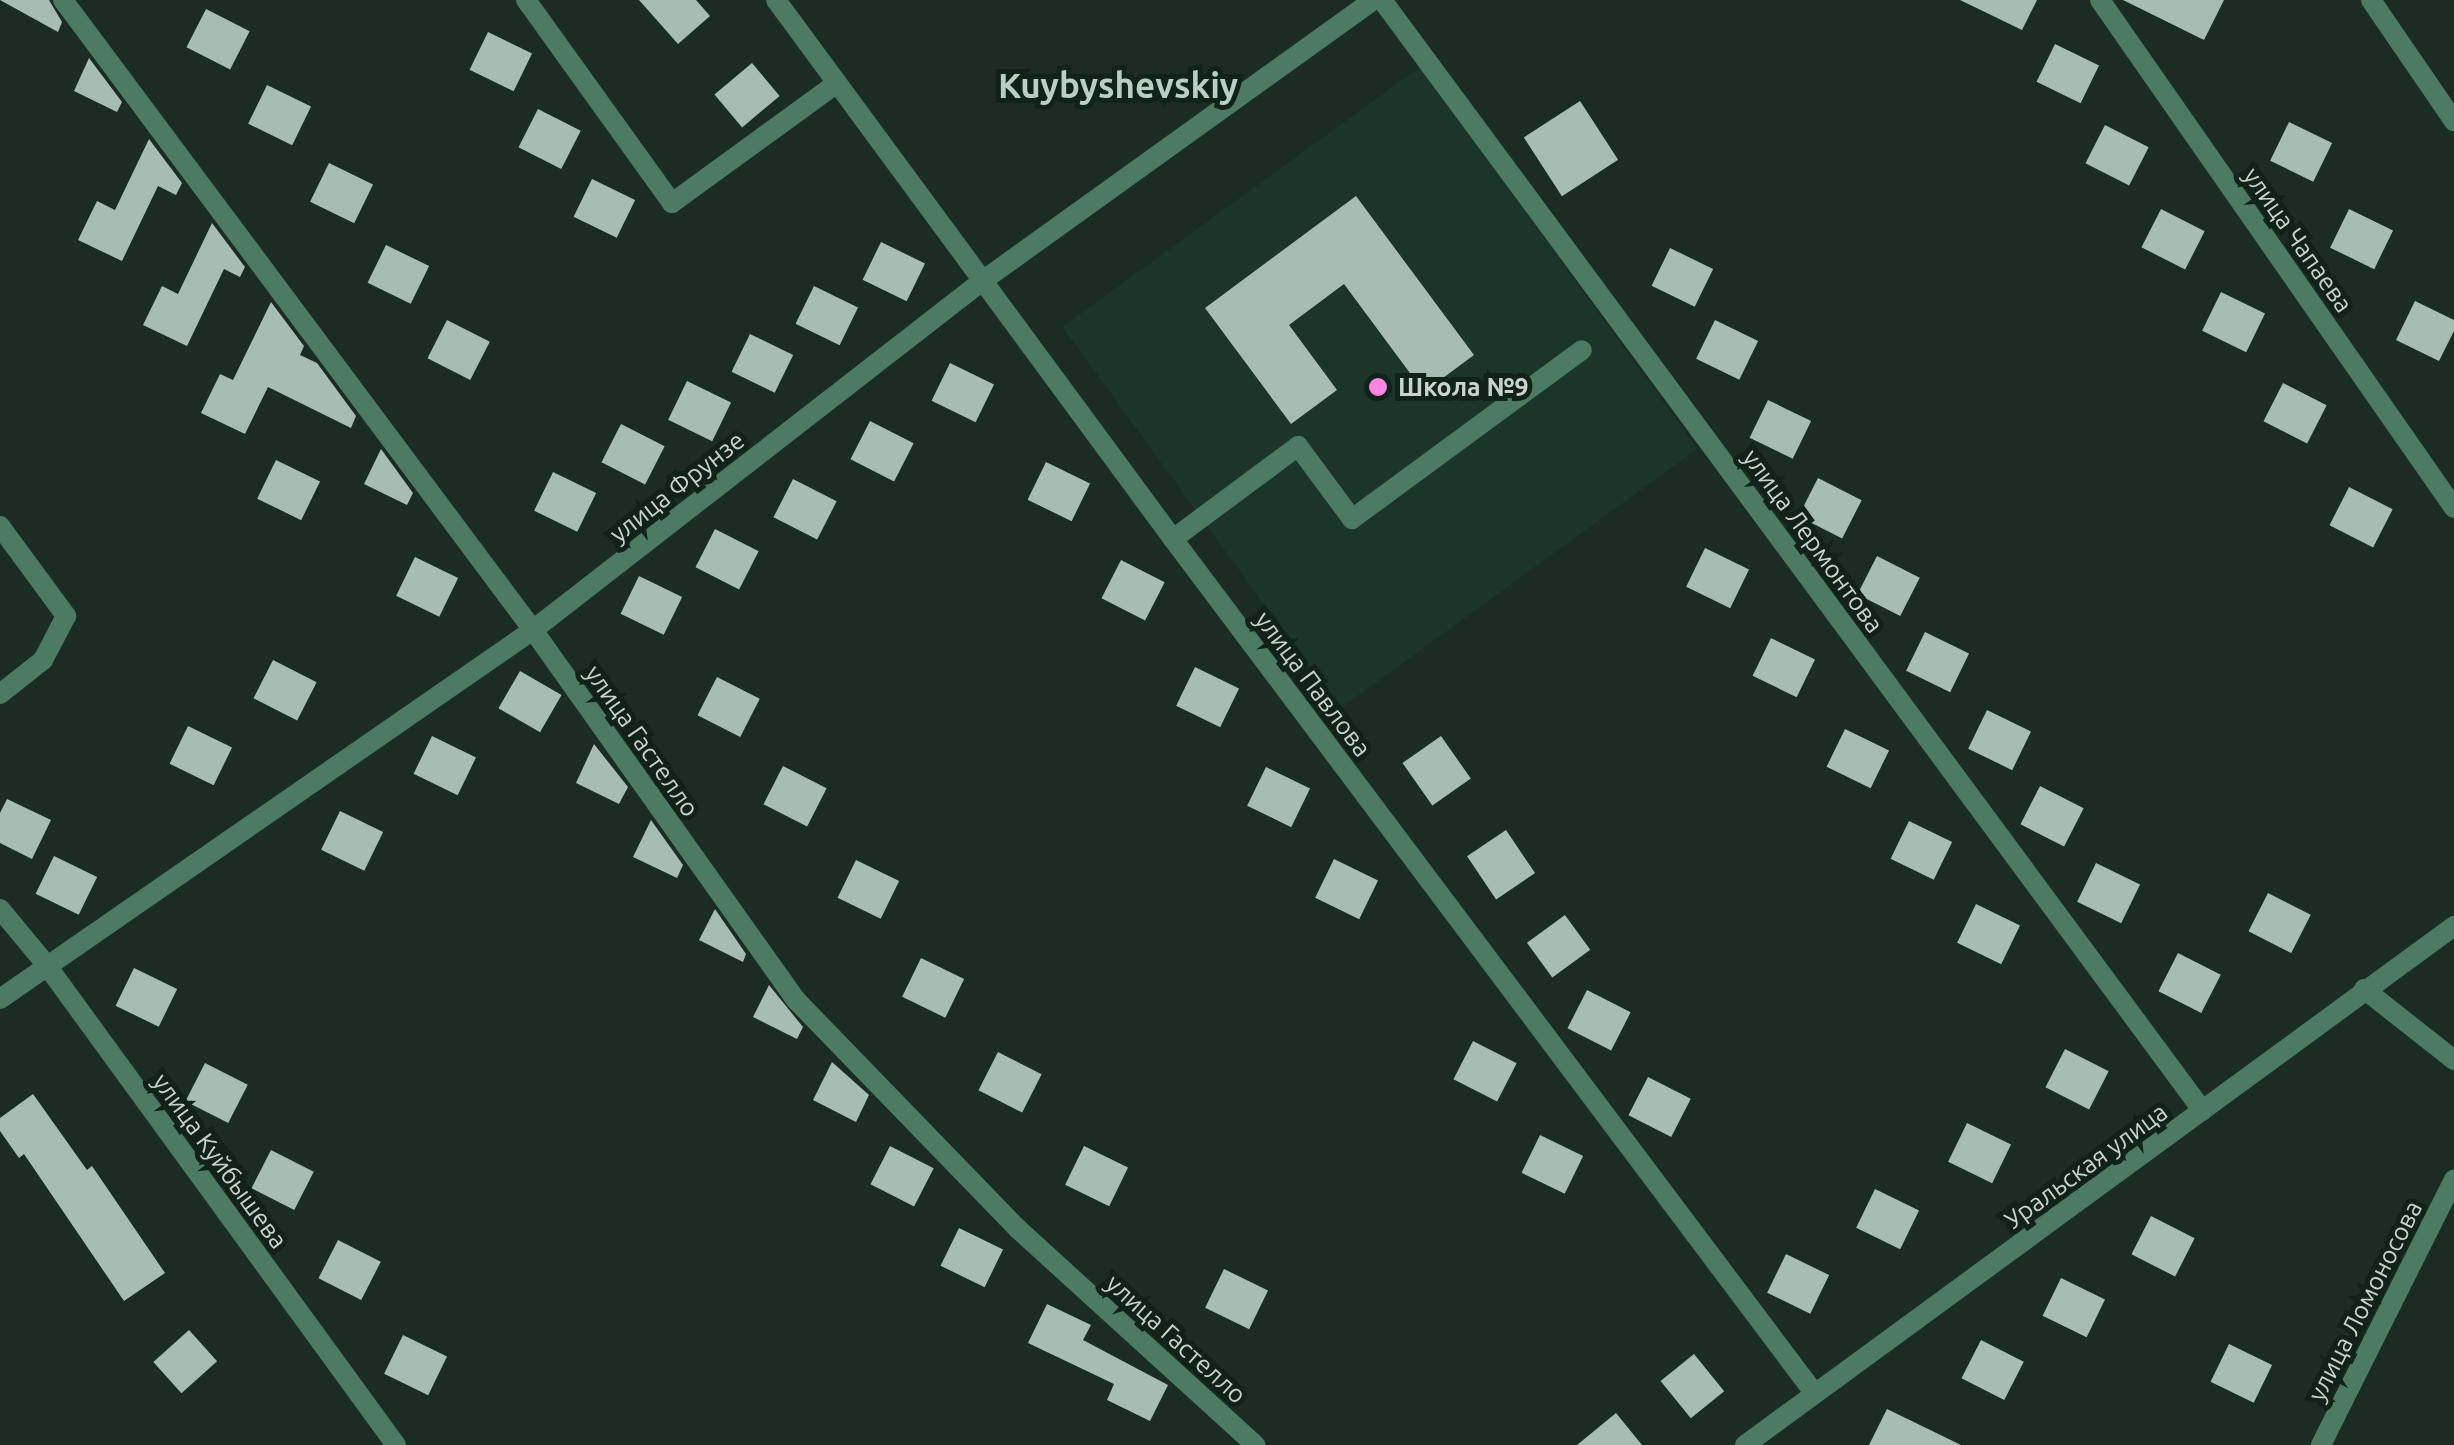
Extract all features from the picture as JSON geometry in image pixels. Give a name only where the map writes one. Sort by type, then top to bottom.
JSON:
[{"type":"street","name":"улица Гастелло","points":[[64,0],[533,630],[797,1000],[1018,1229],[1255,1445]]},
{"type":"street","points":[[526,0],[672,202],[836,84]]},
{"type":"street","name":"улица Павлова","points":[[776,0],[981,282],[1815,1394]]},
{"type":"street","name":"улица Фрунзе","points":[[0,999],[45,964],[533,630],[981,282],[1374,0]]},
{"type":"street","name":"улица Лермонтова","points":[[1382,0],[2204,1111]]},
{"type":"street","name":"улица Чапаева","points":[[2100,0],[2454,508]]},
{"type":"street","points":[[2372,0],[2454,121]]},
{"type":"street","points":[[1173,539],[1298,446],[1352,520],[1582,350]]},
{"type":"street","points":[[0,526],[66,616],[43,660],[0,694]]},
{"type":"street","name":"улица Куйбышева","points":[[0,909],[45,964],[396,1445]]},
{"type":"street","name":"Уральская улица","points":[[1745,1445],[2454,926]]},
{"type":"street","points":[[2364,989],[2454,1060]]},
{"type":"street","name":"улица Ломоносова","points":[[2321,1445],[2454,1180]]},
{"type":"shaded area","name":"Школа №9","points":[[1420,67],[1697,449],[1340,709],[1062,327]]},
{"type":"building","points":[[0,0],[49,0],[62,22],[58,32]]},
{"type":"building","points":[[639,0],[696,0],[710,16],[678,44]]},
{"type":"building","points":[[1960,0],[2037,0],[2022,30]]},
{"type":"building","points":[[2123,0],[2224,0],[2204,40]]},
{"type":"building","points":[[206,9],[250,31],[230,70],[186,47]]},
{"type":"building","points":[[488,32],[532,53],[514,91],[470,70]]},
{"type":"building","points":[[2055,44],[2099,65],[2081,103],[2037,82]]},
{"type":"building","points":[[89,58],[122,102],[117,112],[74,91]]},
{"type":"building","points":[[752,63],[780,96],[742,127],[714,94]]},
{"type":"building","points":[[267,85],[311,106],[292,145],[248,124]]},
{"type":"building","points":[[1580,101],[1618,160],[1562,196],[1524,137]]},
{"type":"building","points":[[538,109],[581,131],[561,169],[518,147]]},
{"type":"building","points":[[2289,122],[2332,143],[2313,182],[2270,161]]},
{"type":"building","points":[[2105,125],[2149,147],[2129,186],[2085,163]]},
{"type":"building","points":[[149,139],[182,183],[176,195],[158,186],[122,261],[78,240],[97,201],[115,210]]},
{"type":"building","points":[[329,163],[373,184],[354,223],[310,202]]},
{"type":"building","points":[[592,179],[635,200],[617,238],[574,217]]},
{"type":"building","points":[[1356,196],[1474,355],[1424,392],[1344,284],[1289,325],[1337,390],[1291,424],[1205,308]]},
{"type":"building","points":[[2161,209],[2205,231],[2185,270],[2141,247]]},
{"type":"building","points":[[2349,209],[2393,230],[2374,269],[2330,248]]},
{"type":"building","points":[[212,223],[245,267],[240,277],[224,269],[187,346],[143,325],[162,286],[178,294]]},
{"type":"building","points":[[881,242],[925,263],[907,301],[863,280]]},
{"type":"building","points":[[386,245],[429,266],[411,304],[368,283]]},
{"type":"building","points":[[1670,248],[1713,269],[1695,307],[1652,286]]},
{"type":"building","points":[[814,286],[858,307],[840,345],[796,324]]},
{"type":"building","points":[[2221,292],[2265,313],[2246,352],[2202,331]]},
{"type":"building","points":[[2415,301],[2454,320],[2454,331],[2439,361],[2396,340]]},
{"type":"building","points":[[271,302],[304,346],[300,355],[317,363],[356,416],[351,428],[268,387],[245,434],[201,413],[220,374],[233,380]]},
{"type":"building","points":[[447,320],[490,342],[470,380],[427,358]]},
{"type":"building","points":[[1715,320],[1758,341],[1739,380],[1696,359]]},
{"type":"building","points":[[750,334],[793,355],[775,393],[732,372]]},
{"type":"building","points":[[950,363],[994,384],[976,422],[932,401]]},
{"type":"building","points":[[687,381],[731,402],[712,441],[668,420]]},
{"type":"building","points":[[2283,383],[2327,405],[2307,444],[2263,421]]},
{"type":"building","points":[[1768,400],[1811,421],[1793,459],[1750,438]]},
{"type":"building","points":[[870,421],[914,443],[894,482],[850,459]]},
{"type":"building","points":[[621,424],[665,446],[645,485],[601,462]]},
{"type":"building","points":[[381,449],[413,493],[407,505],[364,484]]},
{"type":"building","points":[[276,460],[320,481],[301,520],[257,499]]},
{"type":"building","points":[[1046,462],[1090,483],[1072,521],[1028,500]]},
{"type":"building","points":[[553,472],[596,493],[577,532],[534,511]]},
{"type":"building","points":[[1818,478],[1862,500],[1842,539],[1798,516]]},
{"type":"building","points":[[793,479],[837,501],[817,540],[773,517]]},
{"type":"building","points":[[2349,487],[2393,509],[2373,548],[2329,525]]},
{"type":"building","points":[[715,529],[759,551],[739,590],[695,567]]},
{"type":"building","points":[[1705,548],[1749,569],[1730,608],[1686,587]]},
{"type":"building","points":[[1877,556],[1920,578],[1900,616],[1857,594]]},
{"type":"building","points":[[415,557],[458,578],[439,617],[396,596]]},
{"type":"building","points":[[1121,560],[1165,582],[1145,621],[1101,598]]},
{"type":"building","points":[[639,576],[682,597],[664,635],[621,614]]},
{"type":"building","points":[[1925,632],[1969,653],[1950,692],[1906,671]]},
{"type":"building","points":[[1771,638],[1815,659],[1797,697],[1753,676]]},
{"type":"building","points":[[273,660],[317,682],[297,721],[253,698]]},
{"type":"building","points":[[1195,667],[1239,688],[1220,727],[1176,706]]},
{"type":"building","points":[[520,671],[562,695],[540,732],[498,708]]},
{"type":"building","points":[[717,677],[760,699],[740,737],[697,715]]},
{"type":"building","points":[[1987,710],[2031,731],[2012,770],[1968,749]]},
{"type":"building","points":[[188,726],[232,747],[214,785],[170,764]]},
{"type":"building","points":[[1845,729],[1889,750],[1871,788],[1827,767]]},
{"type":"building","points":[[432,736],[476,757],[458,795],[414,774]]},
{"type":"building","points":[[1441,736],[1471,779],[1432,806],[1402,763]]},
{"type":"building","points":[[594,744],[628,787],[619,804],[576,783]]},
{"type":"building","points":[[783,766],[827,788],[807,827],[763,804]]},
{"type":"building","points":[[1266,767],[1310,788],[1291,827],[1247,806]]},
{"type":"building","points":[[2040,786],[2084,808],[2064,847],[2020,824]]},
{"type":"building","points":[[7,799],[51,820],[32,859],[0,843],[0,813]]},
{"type":"building","points":[[340,811],[383,832],[364,871],[321,850]]},
{"type":"building","points":[[651,820],[683,865],[677,878],[633,857]]},
{"type":"building","points":[[1909,821],[1952,842],[1934,880],[1891,859]]},
{"type":"building","points":[[1506,830],[1535,873],[1496,899],[1467,856]]},
{"type":"building","points":[[54,856],[97,877],[79,915],[36,894]]},
{"type":"building","points":[[1334,859],[1378,880],[1359,919],[1315,898]]},
{"type":"building","points":[[856,860],[899,881],[881,919],[838,898]]},
{"type":"building","points":[[2096,863],[2140,884],[2121,923],[2077,902]]},
{"type":"building","points":[[2268,893],[2311,915],[2291,953],[2248,931]]},
{"type":"building","points":[[1976,904],[2020,925],[2001,964],[1957,943]]},
{"type":"building","points":[[715,909],[746,954],[743,962],[699,940]]},
{"type":"building","points":[[1565,915],[1590,950],[1552,977],[1527,943]]},
{"type":"building","points":[[2178,953],[2221,975],[2201,1013],[2158,991]]},
{"type":"building","points":[[921,958],[964,979],[945,1018],[902,997]]},
{"type":"building","points":[[134,968],[177,989],[159,1027],[116,1006]]},
{"type":"building","points":[[769,985],[803,1027],[797,1039],[753,1017]]},
{"type":"building","points":[[1587,990],[1631,1012],[1611,1051],[1567,1028]]},
{"type":"building","points":[[1473,1041],[1517,1063],[1497,1102],[1453,1079]]},
{"type":"building","points":[[2065,1049],[2109,1071],[2089,1110],[2045,1087]]},
{"type":"building","points":[[998,1052],[1042,1074],[1022,1113],[978,1090]]},
{"type":"building","points":[[832,1062],[869,1095],[856,1122],[813,1100]]},
{"type":"building","points":[[205,1063],[248,1085],[228,1123],[185,1101]]},
{"type":"building","points":[[1648,1077],[1691,1099],[1671,1137],[1628,1115]]},
{"type":"building","points":[[33,1094],[87,1170],[92,1166],[165,1273],[124,1301],[24,1154],[19,1158],[0,1131],[0,1118]]},
{"type":"building","points":[[1967,1123],[2011,1144],[1992,1183],[1948,1162]]},
{"type":"building","points":[[1540,1135],[1583,1156],[1565,1194],[1522,1173]]},
{"type":"building","points":[[890,1146],[934,1168],[914,1207],[870,1184]]},
{"type":"building","points":[[1084,1146],[1128,1167],[1109,1206],[1065,1185]]},
{"type":"building","points":[[271,1150],[314,1172],[294,1210],[251,1188]]},
{"type":"building","points":[[1875,1189],[1919,1210],[1900,1249],[1856,1228]]},
{"type":"building","points":[[2151,1216],[2195,1238],[2175,1277],[2131,1254]]},
{"type":"building","points":[[959,1228],[1003,1249],[985,1287],[941,1266]]},
{"type":"building","points":[[338,1240],[381,1262],[361,1300],[318,1278]]},
{"type":"building","points":[[1786,1254],[1829,1275],[1810,1314],[1767,1293]]},
{"type":"building","points":[[1224,1269],[1268,1290],[1249,1329],[1205,1308]]},
{"type":"building","points":[[2061,1278],[2105,1299],[2087,1337],[2043,1316]]},
{"type":"building","points":[[1047,1304],[1091,1325],[1083,1340],[1168,1385],[1150,1421],[1107,1400],[1114,1384],[1028,1343]]},
{"type":"building","points":[[189,1330],[217,1361],[181,1393],[153,1362]]},
{"type":"building","points":[[403,1335],[447,1356],[428,1395],[384,1374]]},
{"type":"building","points":[[1981,1340],[2024,1362],[2004,1400],[1961,1378]]},
{"type":"building","points":[[2229,1344],[2272,1365],[2254,1403],[2211,1382]]},
{"type":"building","points":[[1694,1354],[1724,1391],[1691,1418],[1661,1381]]},
{"type":"building","points":[[1887,1409],[1961,1445],[1869,1445]]},
{"type":"building","points":[[1616,1413],[1642,1445],[1577,1445]]},
{"type":"place","name":"Школа №9","points":[[1378,387]]},
{"type":"district","name":"Kuybyshevskiy","points":[[1118,85]]}]
